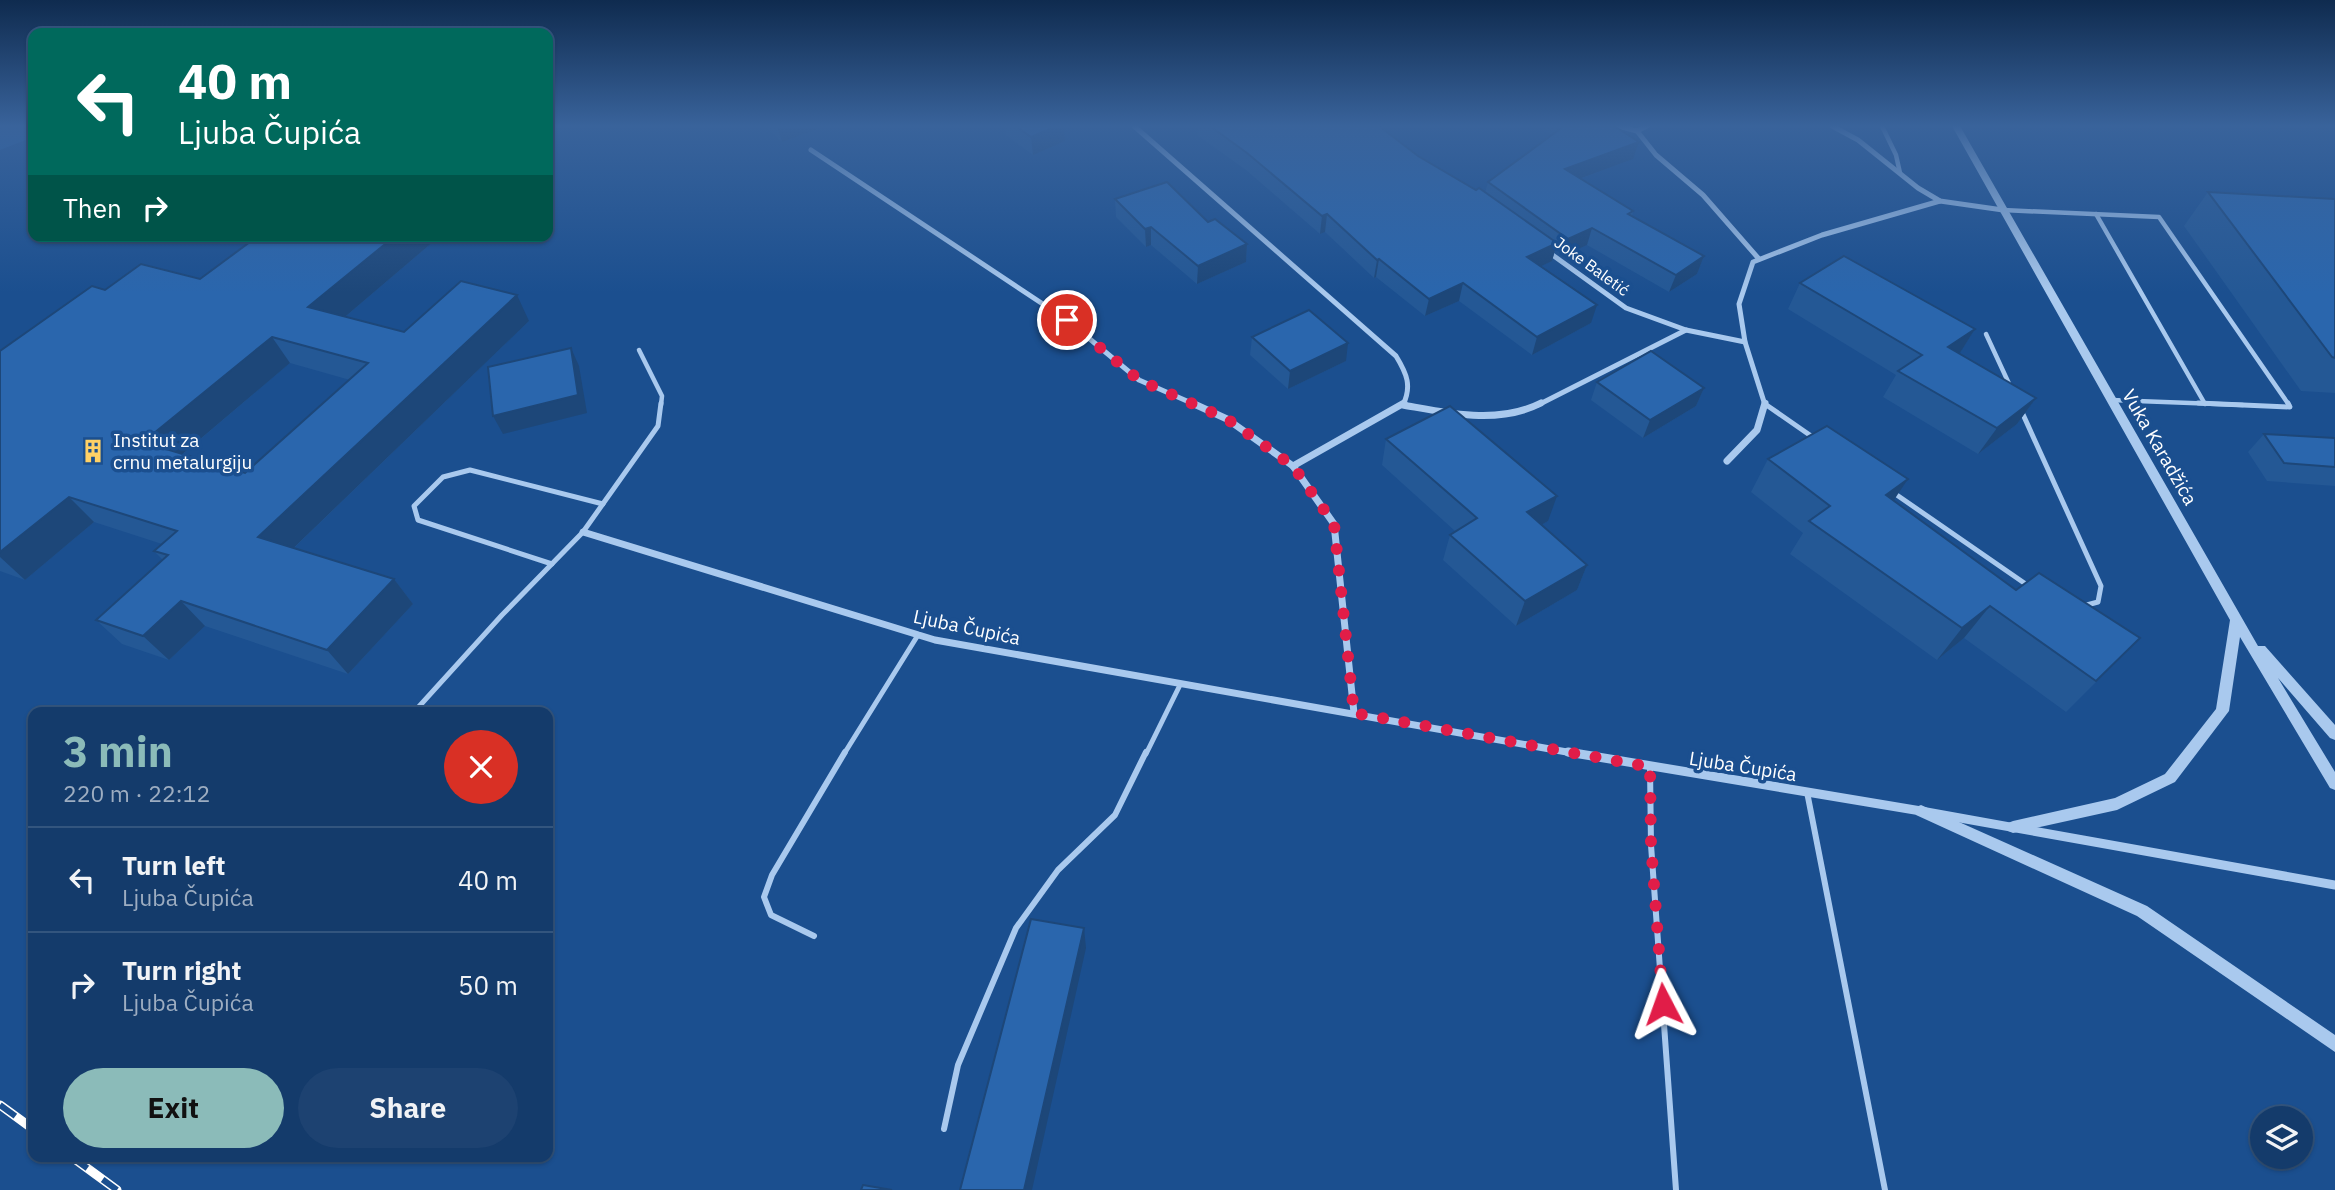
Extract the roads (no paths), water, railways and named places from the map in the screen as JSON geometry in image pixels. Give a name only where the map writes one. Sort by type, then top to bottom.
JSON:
[{"type":"street","points":[[858,182],[1067,320],[1139,380],[1227,419],[1293,466],[1334,524],[1354,713]]},
{"type":"street","points":[[1197,182],[1396,356],[1408,376],[1410,389],[1403,405],[1293,466]]},
{"type":"street","points":[[1689,182],[1759,259]]},
{"type":"street","points":[[1910,182],[1940,201],[2003,210]]},
{"type":"street","name":"Vuka Karadžića","points":[[1987,182],[2236,620],[2335,784]]},
{"type":"street","points":[[1727,461],[1757,430],[1765,404],[1745,342],[1739,304],[1753,262],[1775,251],[1864,221],[1940,201]]},
{"type":"street","name":"Joke Baletić","points":[[1538,245],[1626,308],[1686,330],[1745,342]]},
{"type":"street","points":[[1403,405],[1462,416],[1494,416],[1532,408],[1686,330]]},
{"type":"street","name":"Ljuba Čupića","points":[[583,531],[918,635],[1180,685],[1921,811],[2335,885]]},
{"type":"street","points":[[2236,620],[2335,734]]},
{"type":"street","points":[[2013,827],[2117,804],[2170,778],[2222,711],[2236,620]]},
{"type":"street","points":[[1921,811],[2142,911],[2245,979],[2335,1044]]},
{"type":"lane","points":[[2003,210],[2159,217],[2290,407],[2111,400]]},
{"type":"lane","points":[[2096,214],[2205,404]]},
{"type":"lane","points":[[1986,334],[2101,586],[2098,602],[2080,607]]},
{"type":"lane","points":[[419,707],[583,531],[657,426],[662,396],[639,350]]},
{"type":"lane","points":[[1765,404],[1821,442]]},
{"type":"lane","points":[[552,564],[418,520],[414,506],[427,489],[445,475],[463,468],[603,504]]},
{"type":"lane","points":[[1887,488],[2031,588]]},
{"type":"lane","points":[[814,936],[771,915],[764,897],[772,875],[814,801],[918,635]]},
{"type":"lane","points":[[944,1129],[958,1065],[1016,928],[1058,870],[1115,815],[1180,685]]},
{"type":"lane","points":[[1650,767],[1651,845],[1676,1190]]},
{"type":"lane","points":[[1807,792],[1885,1190]]},
{"type":"railway","points":[[0,1105],[28,1125]]},
{"type":"railway","points":[[79,1162],[117,1190]]},
{"type":"place","name":"Institut za crnu metalurgiju","points":[[93,451]]}]
